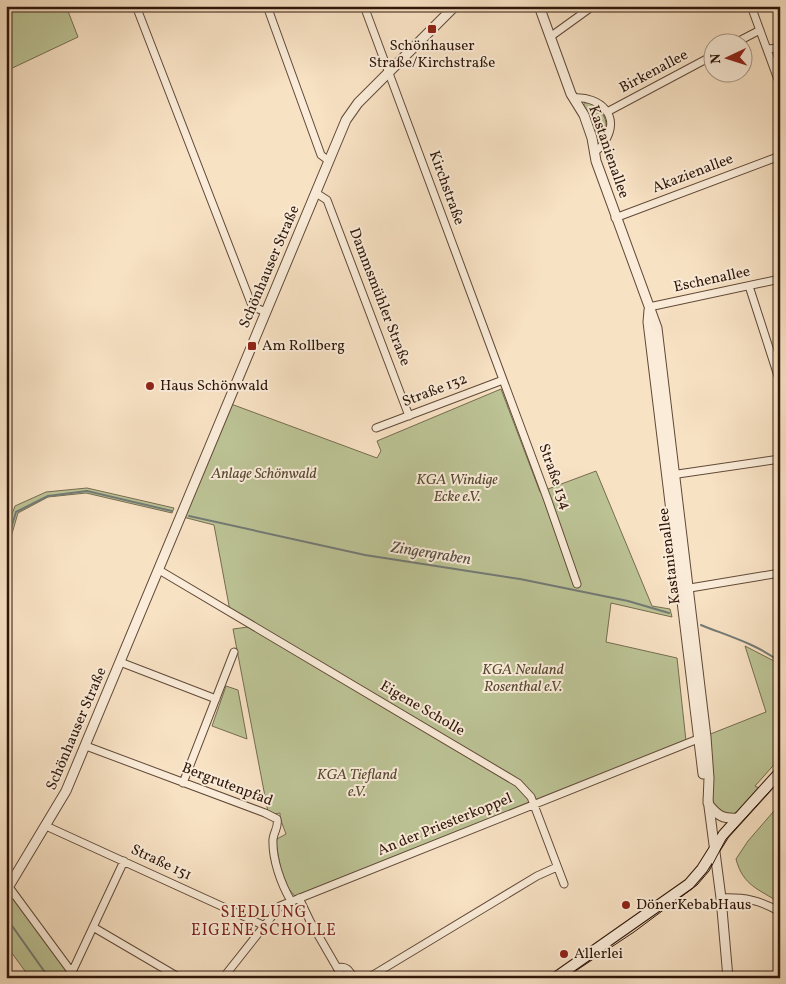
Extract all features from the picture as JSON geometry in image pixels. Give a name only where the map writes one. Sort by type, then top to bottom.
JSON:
[{"type":"main road","points":[[555,978],[689,884],[702,869],[720,839],[780,772]]},
{"type":"street","points":[[136,6],[251,303],[256,308],[266,312]]},
{"type":"street","points":[[267,6],[321,155],[329,161]]},
{"type":"street","name":"Kirchstraße","points":[[364,6],[503,380]]},
{"type":"street","name":"Schönhauser Straße","points":[[7,889],[66,791],[86,746],[329,161],[352,111],[388,72],[455,6]]},
{"type":"street","name":"Kastanienallee","points":[[539,6],[574,98],[584,115],[615,218],[657,328],[671,475],[702,738],[704,778],[721,898],[728,978]]},
{"type":"street","points":[[550,37],[592,6]]},
{"type":"street","points":[[751,6],[780,84]]},
{"type":"street","points":[[754,33],[760,30]]},
{"type":"street","points":[[767,48],[780,48]]},
{"type":"street","name":"Birkenallee","points":[[607,112],[704,60]]},
{"type":"street","points":[[574,98],[592,99],[602,105],[607,112],[610,126],[608,135],[605,143],[594,153]]},
{"type":"street","name":"Akazienallee","points":[[615,218],[780,156]]},
{"type":"street","name":"Dammsmühler Straße","points":[[316,193],[327,200],[409,416]]},
{"type":"street","name":"Eschenallee","points":[[649,307],[780,279]]},
{"type":"street","points":[[749,286],[780,382]]},
{"type":"street","name":"Straße 132","points":[[376,428],[503,380]]},
{"type":"street","name":"Straße 134","points":[[503,380],[577,584]]},
{"type":"street","points":[[671,475],[780,458]]},
{"type":"street","name":"Eigene Scholle","points":[[159,570],[518,783],[531,798],[564,884]]},
{"type":"street","points":[[685,589],[780,573]]},
{"type":"street","points":[[183,783],[234,652]]},
{"type":"street","points":[[120,662],[216,699]]},
{"type":"street","name":"An der Priesterkoppel","points":[[223,978],[280,906],[702,738]]},
{"type":"street","name":"Bergrutenpfad","points":[[86,746],[277,819],[278,824],[273,838],[279,874],[284,889],[295,900]]},
{"type":"street","points":[[709,804],[722,818],[738,818]]},
{"type":"street","name":"Straße 151","points":[[46,826],[265,926]]},
{"type":"street","points":[[74,975],[93,927],[124,861]]},
{"type":"street","points":[[368,978],[537,876],[557,867]]},
{"type":"street","points":[[7,889],[74,975]]},
{"type":"street","points":[[721,898],[750,899],[780,912]]},
{"type":"street","points":[[295,900],[343,978]]},
{"type":"street","points":[[93,927],[180,978]]},
{"type":"street","points":[[337,968],[342,966],[348,969],[354,978]]},
{"type":"green space","points":[[6,6],[66,6],[78,37],[6,71]]},
{"type":"green space","points":[[587,102],[598,109],[605,118],[606,130],[600,142],[583,105]]},
{"type":"green space","points":[[501,389],[540,492],[596,471],[652,606],[670,609],[672,617],[611,603],[606,642],[677,658],[686,741],[535,801],[519,782],[230,611],[214,525],[183,517],[231,404],[377,458],[381,451],[377,441]]},
{"type":"green space","points":[[87,488],[174,508],[172,513],[86,493],[48,497],[18,513],[6,554],[6,530],[15,506],[46,492]]},
{"type":"green space","name":"KGA Tiefland e.V.","points":[[248,627],[517,784],[528,797],[530,803],[295,896],[287,887],[282,877],[276,843],[277,839],[286,834],[280,813],[268,812],[233,629]]},
{"type":"green space","points":[[745,646],[780,666],[780,758],[755,786],[759,788],[741,812],[727,817],[713,805],[708,735],[766,712]]},
{"type":"green space","points":[[226,686],[238,690],[247,739],[212,726]]},
{"type":"green space","points":[[780,804],[780,903],[747,881],[736,859],[748,841]]},
{"type":"green space","points":[[6,884],[73,978],[30,978],[6,945]]},
{"type":"waterway","name":"Zingergraben","points":[[6,545],[16,512],[48,496],[87,491],[172,511]]},
{"type":"waterway","name":"Zingergraben","points":[[189,516],[365,555],[520,579],[628,601],[669,613]]},
{"type":"waterway","name":"Zingergraben","points":[[701,625],[752,645],[780,662]]},
{"type":"waterway","points":[[10,923],[49,978]]},
{"type":"tram line","points":[[565,978],[634,932],[697,885],[709,871],[726,839],[780,780]]},
{"type":"place","name":"Schönhauser Straße/Kirchstraße","points":[[432,29]]},
{"type":"place","name":"Am Rollberg","points":[[252,346]]},
{"type":"place","name":"Haus Schönwald","points":[[150,386]]},
{"type":"place","name":"DönerKebabHaus","points":[[626,905]]},
{"type":"place","name":"Allerlei","points":[[564,954]]},
{"type":"district","name":"SIEDLUNG EIGENE SCHOLLE","points":[[264,922]]},
{"type":"park label","name":"Anlage Schönwald","points":[[264,474]]},
{"type":"park label","name":"KGA Windige Ecke e.V.","points":[[457,488]]},
{"type":"park label","name":"KGA Neuland Rosenthal e.V.","points":[[523,678]]}]
